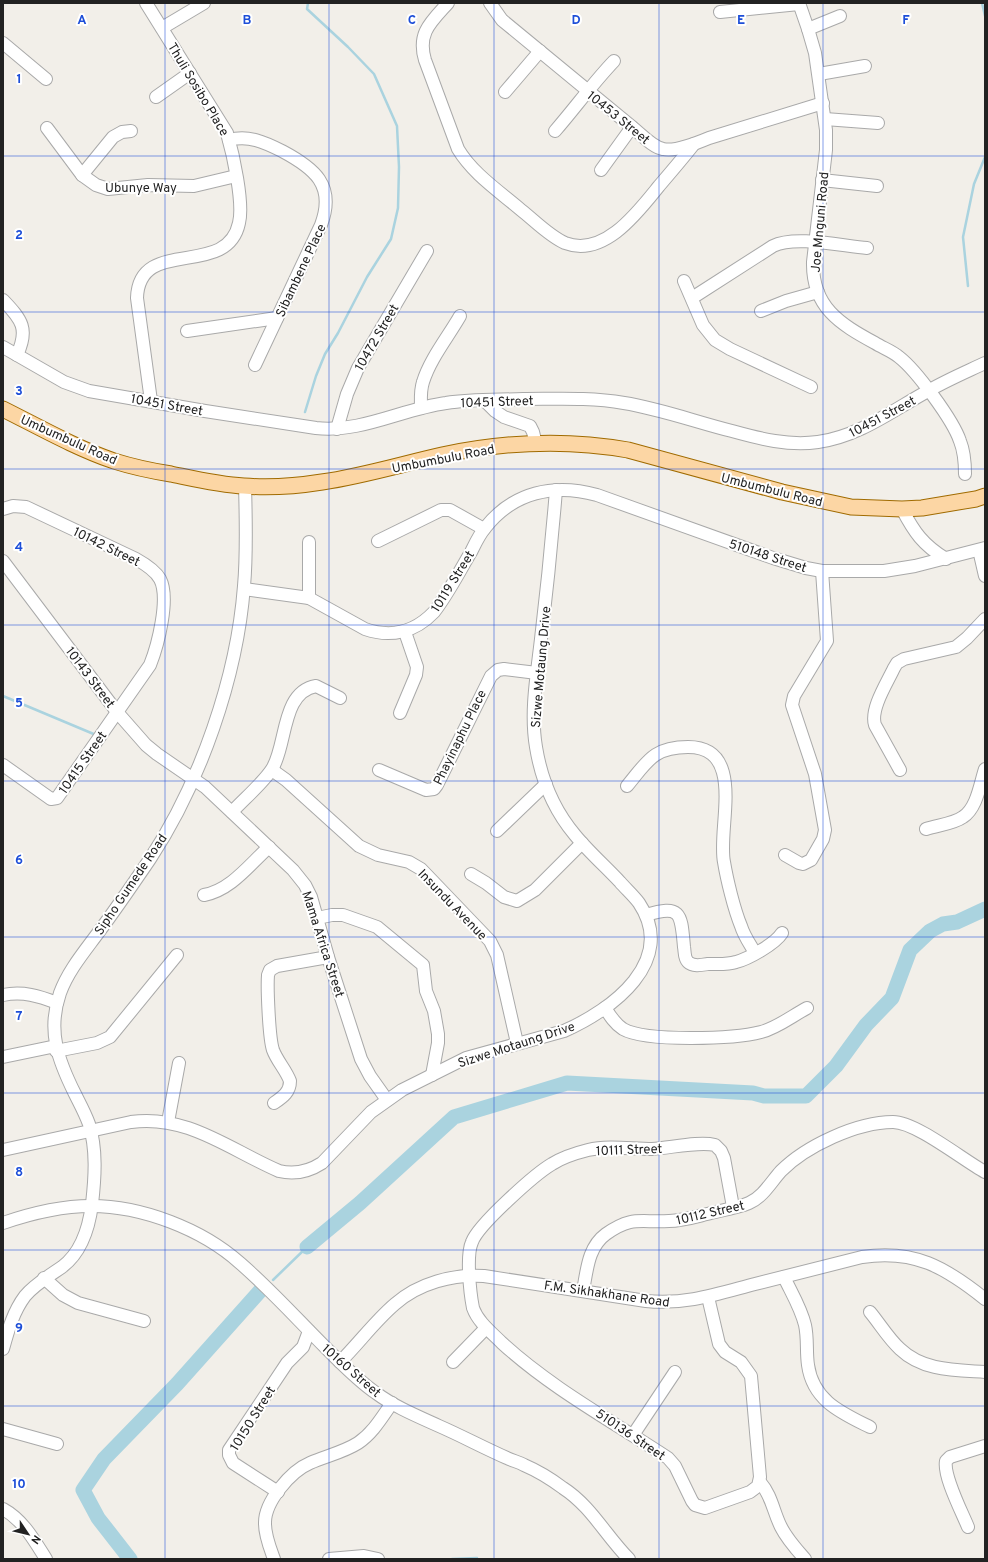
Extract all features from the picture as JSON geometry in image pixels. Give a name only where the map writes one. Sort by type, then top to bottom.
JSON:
[{"type":"main road","name":"Umbumbulu Road","points":[[3,409],[84,449],[114,461],[210,482],[245,486],[288,486],[321,482],[357,476],[442,455],[475,449],[564,443],[608,447],[635,452],[782,492],[830,504],[852,507],[902,509],[940,506],[985,496]]},
{"type":"street","name":"Thuli Sosibo Place","points":[[146,3],[220,120],[229,140],[236,176],[240,222],[230,241],[220,249],[208,254],[161,263],[148,271],[140,282],[137,290],[137,298],[151,401]]},
{"type":"street","points":[[162,28],[204,3]]},
{"type":"street","points":[[448,3],[430,23],[425,31],[422,46],[425,60],[458,149],[476,172],[544,228],[564,242],[586,245],[596,243],[617,231],[635,215],[694,144]]},
{"type":"street","name":"10453 Street","points":[[490,3],[502,20],[632,128],[654,145],[663,149],[694,144],[823,103]]},
{"type":"street","points":[[720,12],[799,4]]},
{"type":"street","name":"Joe Mnguni Road","points":[[799,4],[808,29],[819,74],[827,138],[814,243],[813,272],[818,292],[823,303],[837,320],[851,330],[901,358],[929,390],[957,433],[963,451],[965,474]]},
{"type":"street","points":[[808,29],[840,16]]},
{"type":"street","points":[[3,42],[46,79]]},
{"type":"street","points":[[505,92],[540,51]]},
{"type":"street","points":[[555,131],[614,61]]},
{"type":"street","points":[[819,74],[865,66]]},
{"type":"street","points":[[156,96],[190,73]]},
{"type":"street","points":[[825,119],[878,123]]},
{"type":"street","name":"Ubunye Way","points":[[47,128],[82,175],[96,185],[108,189],[148,185],[194,186],[236,176]]},
{"type":"street","points":[[601,170],[632,128]]},
{"type":"street","points":[[82,175],[114,137],[122,132],[131,131]]},
{"type":"street","name":"Sibambene Place","points":[[229,140],[243,138],[260,140],[300,161],[315,173],[325,192],[326,204],[324,218],[255,365]]},
{"type":"street","points":[[822,180],[877,186]]},
{"type":"street","points":[[692,298],[779,243],[790,241],[867,248]]},
{"type":"street","name":"10472 Street","points":[[337,429],[347,394],[358,368],[427,251]]},
{"type":"street","points":[[684,281],[703,325],[715,340],[730,349],[811,387]]},
{"type":"street","points":[[761,311],[786,301],[818,292]]},
{"type":"street","points":[[3,300],[16,314],[23,329],[24,336],[16,355]]},
{"type":"street","points":[[421,408],[421,392],[423,382],[435,358],[460,316]]},
{"type":"street","points":[[187,331],[277,318]]},
{"type":"street","name":"10451 Street","points":[[3,347],[76,387],[89,391],[298,426],[337,429],[357,426],[446,402],[586,399],[623,402],[651,408],[760,439],[791,444],[818,442],[848,434],[863,428],[929,390],[985,363]]},
{"type":"street","points":[[484,400],[495,411],[504,417],[530,426],[536,444]]},
{"type":"street","name":"Sipho Gumede Road","points":[[3,1349],[13,1316],[18,1306],[32,1288],[62,1266],[76,1252],[86,1233],[92,1206],[94,1160],[91,1132],[86,1116],[64,1072],[56,1048],[54,1028],[57,1003],[70,971],[128,892],[152,856],[194,778],[210,735],[222,700],[240,623],[244,588],[246,536],[245,486]]},
{"type":"street","name":"10119 Street","points":[[244,588],[309,598],[365,629],[382,634],[405,632],[427,620],[441,604],[484,529],[504,509],[516,502],[538,493],[556,490]]},
{"type":"street","name":"510148 Street","points":[[556,490],[574,490],[597,495],[773,558],[806,568],[822,571],[884,571],[946,559],[982,549]]},
{"type":"street","name":"Sizwe Motaung Drive","points":[[3,1150],[142,1121],[168,1122],[188,1126],[204,1133],[279,1171],[288,1174],[299,1173],[322,1163],[360,1122],[386,1100],[402,1090],[466,1058],[564,1031],[590,1018],[605,1008],[631,985],[644,967],[648,955],[650,933],[646,915],[630,892],[582,843],[561,815],[546,784],[539,763],[534,733],[537,673],[556,490]]},
{"type":"street","name":"10142 Street","points":[[3,509],[13,506],[26,507],[34,510],[136,559],[160,578],[163,587],[163,612],[154,656],[145,674],[117,712]]},
{"type":"street","points":[[902,509],[915,533],[921,540],[946,559]]},
{"type":"street","points":[[378,541],[441,510],[450,510],[457,513],[484,529]]},
{"type":"street","points":[[309,542],[309,598]]},
{"type":"street","points":[[982,549],[985,576]]},
{"type":"street","name":"10143 Street","points":[[3,561],[117,712],[136,734],[156,754],[194,778]]},
{"type":"street","points":[[785,855],[800,863],[807,863],[814,857],[824,834],[818,784],[792,705],[794,696],[828,641],[822,571]]},
{"type":"street","points":[[900,770],[875,725],[873,718],[875,710],[894,668],[897,663],[904,659],[949,649],[961,644],[985,619]]},
{"type":"street","points":[[400,713],[416,675],[417,667],[405,632]]},
{"type":"street","name":"Phayinaphu Place","points":[[379,770],[426,790],[434,789],[487,681],[491,676],[498,670],[504,669],[537,673]]},
{"type":"street","points":[[232,812],[272,770],[278,756],[289,712],[303,692],[316,686],[340,698]]},
{"type":"street","name":"10415 Street","points":[[3,766],[51,799],[57,798],[117,712]]},
{"type":"street","points":[[627,786],[651,757],[660,752],[686,747],[701,748],[709,752],[716,760],[725,779],[726,792],[722,844],[723,861],[740,925],[755,953]]},
{"type":"street","points":[[926,829],[959,820],[968,813],[975,802],[985,769]]},
{"type":"street","name":"Insundu Avenue","points":[[272,770],[286,780],[359,846],[378,855],[409,862],[421,869],[490,941],[497,955],[517,1043]]},
{"type":"street","name":"Mama Africa Street","points":[[194,778],[293,870],[305,885],[311,897],[328,957],[361,1059],[386,1100]]},
{"type":"street","points":[[497,831],[546,784]]},
{"type":"street","points":[[471,874],[486,882],[504,897],[517,901],[535,890],[582,843]]},
{"type":"street","points":[[204,895],[217,892],[228,885],[269,847]]},
{"type":"street","points":[[646,915],[662,910],[673,910],[680,920],[685,957],[687,961],[696,965],[735,963],[755,953],[777,939],[782,933]]},
{"type":"street","points":[[317,918],[332,915],[344,916],[377,927],[423,965],[426,991],[434,1011],[438,1034],[438,1043],[432,1075]]},
{"type":"street","points":[[3,1057],[98,1043],[110,1037],[177,955]]},
{"type":"street","points":[[274,1103],[286,1094],[290,1086],[290,1081],[272,1046],[268,975],[270,970],[277,966],[328,957]]},
{"type":"street","points":[[3,996],[22,993],[57,1003]]},
{"type":"street","points":[[605,1008],[614,1022],[630,1032],[649,1036],[695,1038],[723,1037],[762,1032],[771,1029],[807,1008]]},
{"type":"street","points":[[168,1122],[179,1063]]},
{"type":"street","name":"10112 Street","points":[[583,1291],[589,1258],[592,1250],[605,1234],[620,1225],[640,1220],[671,1221],[754,1201],[789,1164],[813,1148],[852,1130],[880,1123],[900,1122],[910,1126],[985,1172]]},
{"type":"street","name":"10111 Street","points":[[470,1275],[470,1247],[472,1240],[483,1225],[550,1165],[561,1159],[589,1150],[611,1148],[651,1149],[703,1144],[715,1145],[721,1151],[724,1158],[733,1207]]},
{"type":"street","name":"10160 Street","points":[[3,1223],[37,1212],[92,1206],[150,1215],[206,1238],[239,1262],[340,1362],[370,1388],[392,1403],[508,1459],[524,1465],[563,1487],[588,1508],[621,1550],[630,1559]]},
{"type":"street","name":"F.M. Sikhakhane Road","points":[[340,1362],[387,1311],[407,1295],[440,1280],[470,1275],[663,1303],[681,1302],[708,1297],[862,1257],[878,1255],[908,1257],[926,1262],[947,1271],[985,1299]]},
{"type":"street","name":"510136 Street","points":[[470,1275],[473,1308],[475,1314],[486,1328],[541,1375],[672,1462],[692,1501],[700,1508],[713,1506],[750,1492],[755,1489],[760,1482]]},
{"type":"street","points":[[784,1277],[805,1324],[807,1364],[815,1387],[825,1400],[837,1410],[870,1427]]},
{"type":"street","points":[[44,1278],[63,1295],[78,1304],[144,1321]]},
{"type":"street","points":[[708,1297],[719,1344],[725,1352],[741,1362],[751,1376],[760,1482],[769,1493],[780,1526],[790,1542],[802,1556],[813,1559]]},
{"type":"street","points":[[870,1312],[893,1342],[914,1360],[939,1368],[985,1372]]},
{"type":"street","points":[[453,1362],[486,1328]]},
{"type":"street","name":"10150 Street","points":[[278,1492],[235,1465],[230,1458],[229,1450],[287,1363],[303,1347],[309,1331]]},
{"type":"street","points":[[633,1435],[675,1372]]},
{"type":"street","points":[[274,1559],[268,1542],[265,1514],[287,1480],[302,1467],[359,1442],[374,1428],[392,1403]]},
{"type":"street","points":[[3,1429],[57,1444]]},
{"type":"street","points":[[968,1527],[949,1479],[946,1461],[950,1457],[985,1446]]},
{"type":"street","points":[[3,1509],[20,1521],[46,1559]]},
{"type":"street","points":[[329,1559],[364,1556],[378,1559]]},
{"type":"waterway","points":[[305,412],[316,376],[325,354],[338,333],[367,277],[391,239],[398,208],[399,167],[397,126],[374,74],[348,47],[307,9],[308,3]]},
{"type":"waterway","points":[[982,3],[985,16]]},
{"type":"waterway","points":[[968,286],[963,237],[974,184],[985,157]]},
{"type":"waterway","points":[[3,696],[96,735]]},
{"type":"waterway","points":[[307,1247],[360,1203],[454,1117],[567,1083],[753,1093],[764,1096],[806,1096],[836,1066],[866,1025],[892,998],[910,950],[930,931],[943,924],[957,922],[985,909]]},
{"type":"waterway","points":[[273,1280],[307,1247]]},
{"type":"waterway","points":[[130,1559],[98,1518],[83,1490],[104,1459],[177,1384],[260,1291]]},
{"type":"waterway","points":[[452,1559],[477,1558]]}]
